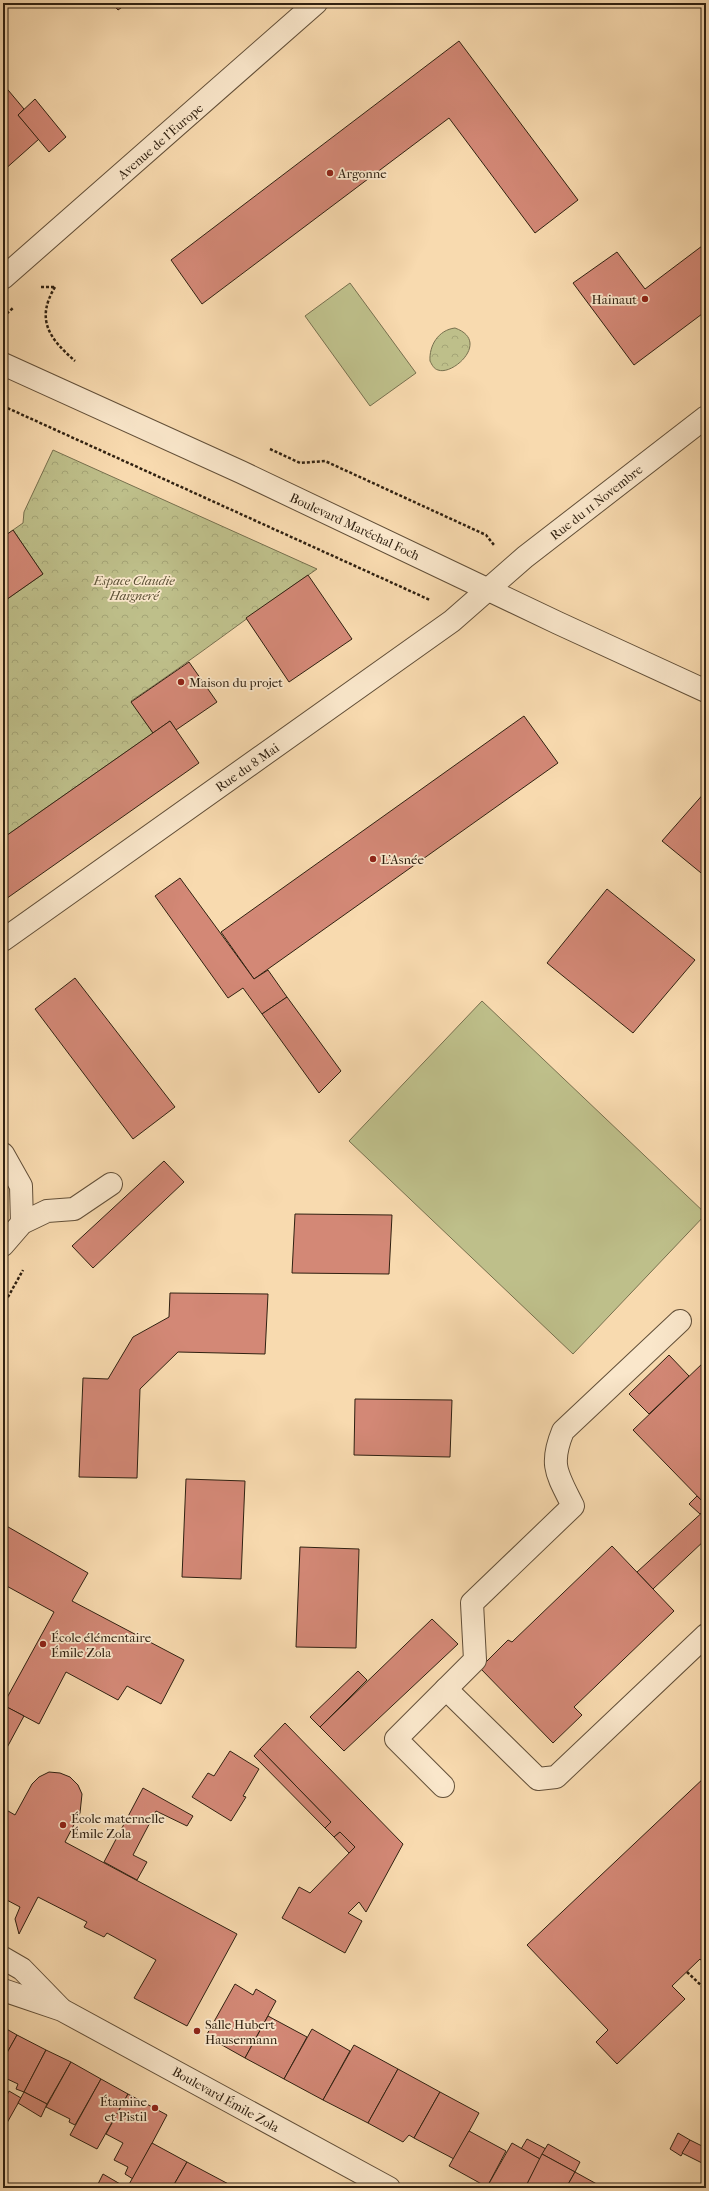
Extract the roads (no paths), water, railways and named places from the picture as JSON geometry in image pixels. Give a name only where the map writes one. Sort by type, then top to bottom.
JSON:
[{"type":"street","name":"Avenue de l'Europe","points":[[3,278],[316,3]]},
{"type":"street","name":"Boulevard Maréchal Foch","points":[[3,364],[241,472],[706,691]]},
{"type":"street","name":"Rue du 11 Novembre","points":[[489,590],[524,557],[706,417]]},
{"type":"street","name":"Rue du 8 Mai","points":[[3,940],[452,621],[489,590]]},
{"type":"street","points":[[3,1154],[21,1186],[22,1223]]},
{"type":"street","points":[[3,1245],[22,1223],[47,1211],[74,1210],[111,1184]]},
{"type":"street","points":[[443,1786],[396,1738],[475,1660],[472,1603],[573,1506],[555,1471],[555,1449],[563,1431],[680,1321]]},
{"type":"street","points":[[446,1688],[538,1779],[556,1777],[706,1635]]},
{"type":"street","name":"Boulevard Émile Zola","points":[[3,1958],[22,1969],[62,2010]]},
{"type":"street","name":"Boulevard Émile Zola","points":[[3,1990],[62,2010],[389,2188]]},
{"type":"place","name":"Argonne","points":[[330,173]]},
{"type":"place","name":"Hainaut","points":[[645,299]]},
{"type":"place","name":"Maison du projet","points":[[181,682]]},
{"type":"place","name":"L'Asnée","points":[[373,859]]},
{"type":"place","name":"École élémentaire Émile Zola","points":[[43,1644]]},
{"type":"place","name":"École maternelle Émile Zola","points":[[63,1825]]},
{"type":"place","name":"Salle Hubert Hausermann","points":[[197,2031]]},
{"type":"place","name":"Étamine et Pistil","points":[[155,2108]]},
{"type":"park label","name":"Espace Claudie Haigneré","points":[[134,588]]}]
